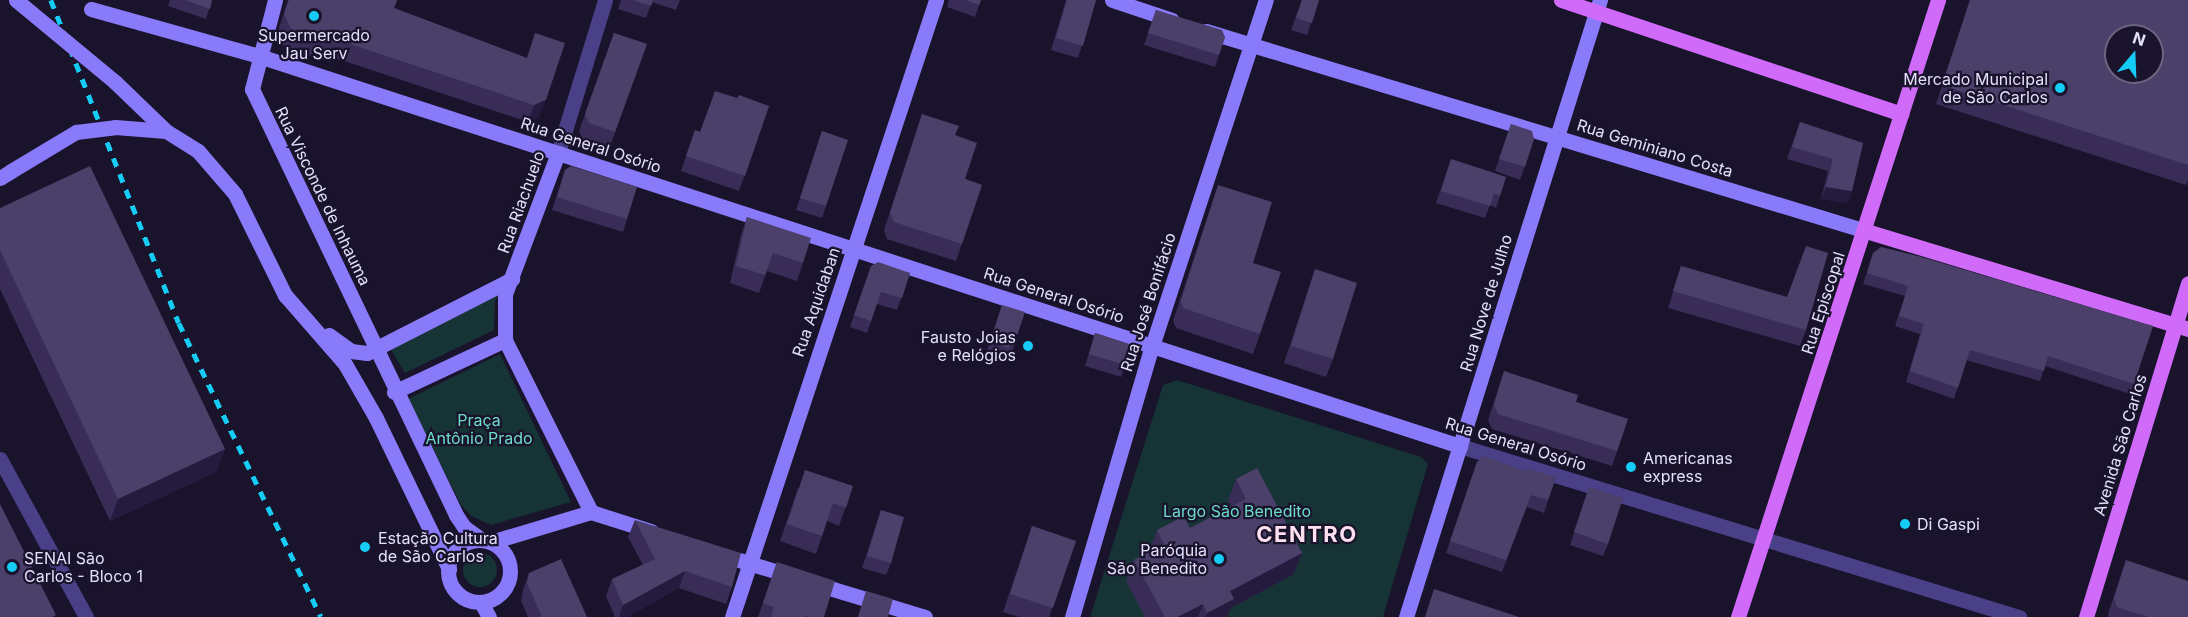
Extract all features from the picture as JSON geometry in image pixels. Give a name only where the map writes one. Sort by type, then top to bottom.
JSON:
[{"type":"main road","points":[[1560,0],[1598,6],[1901,114]]},
{"type":"main road","name":"Rua Episcopal","points":[[1738,617],[1866,231],[1938,0]]},
{"type":"main road","name":"Rua Geminiano Costa","points":[[1866,231],[2182,327]]},
{"type":"main road","name":"Avenida São Carlos","points":[[2086,617],[2182,327],[2188,283]]},
{"type":"street","points":[[16,0],[64,38],[166,132],[198,151],[235,194],[285,295],[345,364],[366,400],[448,569],[454,588],[471,600],[481,602],[500,594],[510,576],[507,556],[486,541]]},
{"type":"street","name":"Rua Visconde de Inhauma","points":[[275,0],[252,89],[376,349],[394,392],[456,514],[464,527],[486,541]]},
{"type":"street","name":"Rua Riachuelo","points":[[512,279],[558,153],[605,0]]},
{"type":"street","name":"Rua Aquidaban","points":[[732,617],[747,563],[936,0]]},
{"type":"street","name":"Rua Geminiano Costa","points":[[1112,0],[1252,46],[1866,231]]},
{"type":"street","name":"Rua José Bonifácio","points":[[1072,617],[1152,346],[1266,0]]},
{"type":"street","name":"Rua Nove de Julho","points":[[1406,617],[1598,6]]},
{"type":"street","name":"Rua General Osório","points":[[91,9],[259,56],[1460,446],[2019,617]]},
{"type":"street","points":[[6,175],[76,132],[115,127],[166,132]]},
{"type":"street","points":[[301,315],[351,351],[367,353],[512,279]]},
{"type":"street","points":[[512,279],[505,294],[505,339],[591,512]]},
{"type":"street","points":[[394,392],[505,339]]},
{"type":"street","points":[[0,459],[86,617]]},
{"type":"street","points":[[448,569],[456,551],[472,541],[486,541],[591,512],[669,537]]},
{"type":"street","points":[[725,555],[925,617]]},
{"type":"street","points":[[481,602],[489,617]]},
{"type":"green space","points":[[500,292],[495,301],[494,330],[405,373],[390,348]]},
{"type":"green space","name":"Praça Antônio Prado","points":[[500,354],[571,502],[491,525],[471,516],[461,505],[408,399]]},
{"type":"green space","name":"Largo São Benedito","points":[[1177,380],[1421,457],[1428,464],[1383,617],[1090,617],[1163,385]]},
{"type":"green space","points":[[480,553],[492,558],[497,570],[492,582],[480,587],[468,582],[463,570],[468,558]]},
{"type":"building","points":[[185,0],[212,0],[210,9]]},
{"type":"building","points":[[289,0],[397,0],[394,8],[527,58],[535,33],[565,43],[546,100],[534,105],[338,40],[336,44],[291,29],[284,14]]},
{"type":"building","points":[[633,0],[653,0],[651,6]]},
{"type":"building","points":[[966,0],[981,0],[979,5]]},
{"type":"building","points":[[1067,0],[1096,0],[1083,46],[1056,38]]},
{"type":"building","points":[[1302,0],[1319,0],[1312,23],[1296,18]]},
{"type":"building","name":"Mercado Municipal de São Carlos","points":[[1970,0],[2188,0],[2188,165],[1942,85]]},
{"type":"building","points":[[1156,10],[1222,30],[1225,37],[1219,55],[1148,33]]},
{"type":"building","points":[[614,33],[647,44],[615,132],[589,123],[585,114]]},
{"type":"building","points":[[715,91],[737,98],[739,95],[769,106],[745,176],[686,156],[695,130],[700,132]]},
{"type":"building","points":[[922,114],[959,126],[955,135],[977,143],[965,179],[982,185],[962,244],[894,222],[890,213]]},
{"type":"building","points":[[1800,122],[1863,143],[1852,191],[1826,187],[1833,159],[1792,147]]},
{"type":"building","points":[[1511,124],[1532,131],[1534,139],[1525,167],[1499,159]]},
{"type":"building","points":[[822,131],[848,140],[826,206],[800,198]]},
{"type":"building","points":[[1451,159],[1506,177],[1500,196],[1494,193],[1490,206],[1441,191]]},
{"type":"building","points":[[90,166],[225,449],[118,499],[0,250],[0,208]]},
{"type":"building","points":[[571,166],[637,187],[627,219],[557,197],[565,170]]},
{"type":"building","points":[[1218,185],[1272,202],[1253,263],[1281,272],[1260,334],[1183,308],[1181,301]]},
{"type":"building","points":[[747,217],[811,238],[803,263],[773,253],[765,275],[736,266]]},
{"type":"building","points":[[1806,246],[1828,253],[1806,330],[1673,291],[1681,266],[1787,297]]},
{"type":"building","points":[[1881,247],[2153,326],[2134,384],[2048,356],[2044,371],[1970,350],[1958,388],[1910,371],[1924,324],[1899,316],[1908,286],[1867,273],[1873,253]]},
{"type":"building","points":[[878,262],[910,273],[902,298],[881,292],[871,321],[854,315],[871,266]]},
{"type":"building","points":[[1315,269],[1357,283],[1333,359],[1291,346]]},
{"type":"building","points":[[1002,305],[1025,312],[1015,342],[1011,341],[1009,348],[990,342]]},
{"type":"building","points":[[1095,333],[1132,345],[1125,365],[1089,354]]},
{"type":"building","points":[[1504,371],[1578,395],[1576,402],[1628,419],[1617,451],[1498,414],[1494,405]]},
{"type":"building","points":[[1484,456],[1526,471],[1527,468],[1556,477],[1548,500],[1531,495],[1506,560],[1450,541],[1477,462]]},
{"type":"building","name":"Paróquia São Benedito","points":[[1257,468],[1302,553],[1230,591],[1234,599],[1207,613],[1203,604],[1177,617],[1165,617],[1134,560],[1164,544],[1157,530],[1184,516],[1190,528],[1246,499],[1236,479]]},
{"type":"building","points":[[805,470],[853,486],[846,508],[833,503],[822,536],[787,524]]},
{"type":"building","points":[[1589,487],[1623,498],[1608,544],[1574,532]]},
{"type":"building","name":"SENAI São Carlos - Bloco 1","points":[[0,504],[56,615],[52,617],[0,617]]},
{"type":"building","points":[[881,510],[904,517],[891,563],[867,556]]},
{"type":"building","points":[[635,520],[741,553],[732,587],[685,571],[623,605],[612,579],[655,559]]},
{"type":"building","points":[[1032,526],[1076,541],[1053,608],[1010,594]]},
{"type":"building","points":[[561,559],[587,617],[542,617],[527,583],[529,573]]},
{"type":"building","points":[[2126,560],[2188,581],[2188,617],[2148,617],[2117,607],[2114,598]]},
{"type":"building","points":[[777,562],[835,581],[824,617],[771,617],[774,607],[763,603]]},
{"type":"building","points":[[1434,589],[1519,617],[1425,617]]},
{"type":"building","points":[[866,591],[893,599],[888,617],[858,617]]},
{"type":"railway","points":[[51,0],[179,323],[321,617]]},
{"type":"place","name":"Supermercado Jau Serv","points":[[314,16]]},
{"type":"place","name":"Mercado Municipal de São Carlos","points":[[2060,88]]},
{"type":"place","name":"Fausto Joias e Relógios","points":[[1028,346]]},
{"type":"place","name":"Americanas express","points":[[1631,467]]},
{"type":"place","name":"Di Gaspi","points":[[1905,524]]},
{"type":"place","name":"Estação Cultura de São Carlos","points":[[365,547]]},
{"type":"place","name":"Paróquia São Benedito","points":[[1219,559]]},
{"type":"place","name":"SENAI São Carlos - Bloco 1","points":[[12,567]]},
{"type":"district","name":"CENTRO","points":[[1307,535]]}]
